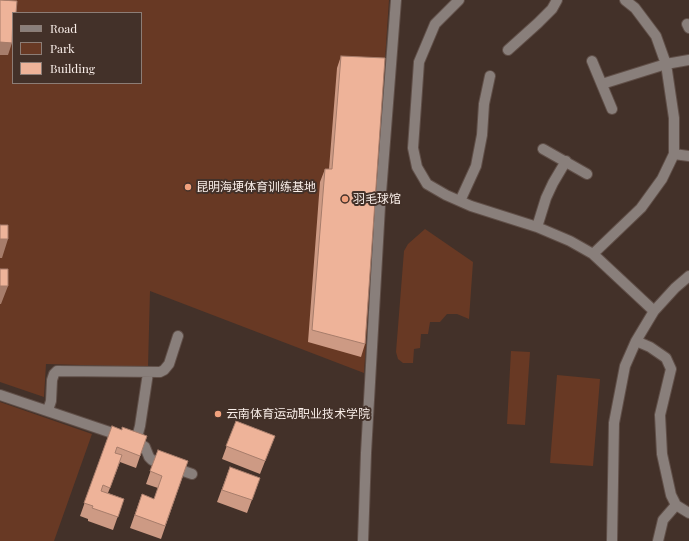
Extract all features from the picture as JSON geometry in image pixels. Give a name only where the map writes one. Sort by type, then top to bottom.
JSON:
[{"type":"street","points":[[363,541],[365,476],[380,206],[396,0]]},
{"type":"street","points":[[459,0],[435,24],[419,62],[413,148],[417,167],[427,184],[471,206],[537,227],[570,241],[593,254],[654,311]]},
{"type":"street","points":[[508,50],[552,9],[557,0]]},
{"type":"street","points":[[593,254],[641,208],[662,179],[674,154],[674,118],[666,64],[656,36],[635,8],[625,0]]},
{"type":"street","points":[[602,84],[666,64],[689,60]]},
{"type":"street","points":[[592,61],[612,109]]},
{"type":"street","points":[[460,201],[476,166],[482,135],[484,104],[490,76]]},
{"type":"street","points":[[543,149],[587,174]]},
{"type":"street","points":[[674,154],[689,156]]},
{"type":"street","points":[[537,227],[551,188],[566,161]]},
{"type":"street","points":[[612,541],[614,423],[624,366],[636,341],[654,311],[675,288],[689,276]]},
{"type":"street","points":[[48,410],[51,400],[52,380],[57,371],[160,372],[164,370],[168,364],[178,336]]},
{"type":"street","points":[[636,341],[650,347],[666,358],[671,369],[660,415],[662,454],[671,495],[676,505],[688,514]]},
{"type":"street","points":[[136,441],[148,373]]},
{"type":"street","points":[[0,395],[136,441],[145,446],[149,457],[152,460],[192,474]]},
{"type":"street","points":[[658,541],[663,520],[676,505]]},
{"type":"green space","name":"昆明海埂体育训练基地","points":[[0,0],[389,0],[364,373],[150,291],[148,367],[46,364],[44,397],[0,382]]},
{"type":"green space","points":[[425,229],[473,262],[469,319],[457,314],[447,314],[440,322],[430,322],[428,334],[421,334],[420,348],[414,349],[413,363],[403,363],[398,359],[396,352],[404,251],[408,244]]},
{"type":"green space","points":[[511,351],[530,352],[525,425],[507,424]]},
{"type":"green space","points":[[557,375],[600,379],[593,466],[550,463]]},
{"type":"green space","points":[[0,402],[92,434],[54,541],[0,541]]},
{"type":"building","points":[[0,0],[17,1],[16,12],[12,12],[12,43],[0,42]]},
{"type":"building","name":"羽毛球馆","points":[[341,56],[385,58],[365,344],[312,330],[325,169],[332,169]]},
{"type":"building","points":[[0,225],[8,225],[8,239],[0,239]]},
{"type":"building","points":[[0,269],[8,269],[8,286],[0,286]]},
{"type":"building","points":[[236,421],[275,436],[265,461],[226,446]]},
{"type":"building","points":[[112,426],[122,430],[122,427],[147,436],[140,456],[117,447],[115,453],[122,455],[110,488],[103,485],[101,491],[124,499],[118,517],[92,508],[93,506],[84,503]]},
{"type":"building","points":[[158,450],[188,461],[165,526],[135,515],[142,494],[154,499],[162,476],[150,471]]},
{"type":"building","points":[[230,467],[260,478],[252,500],[222,490]]},
{"type":"place","name":"昆明海埂体育训练基地","points":[[188,187]]},
{"type":"place","name":"羽毛球馆","points":[[345,199]]},
{"type":"place","name":"云南体育运动职业技术学院","points":[[218,414]]}]
